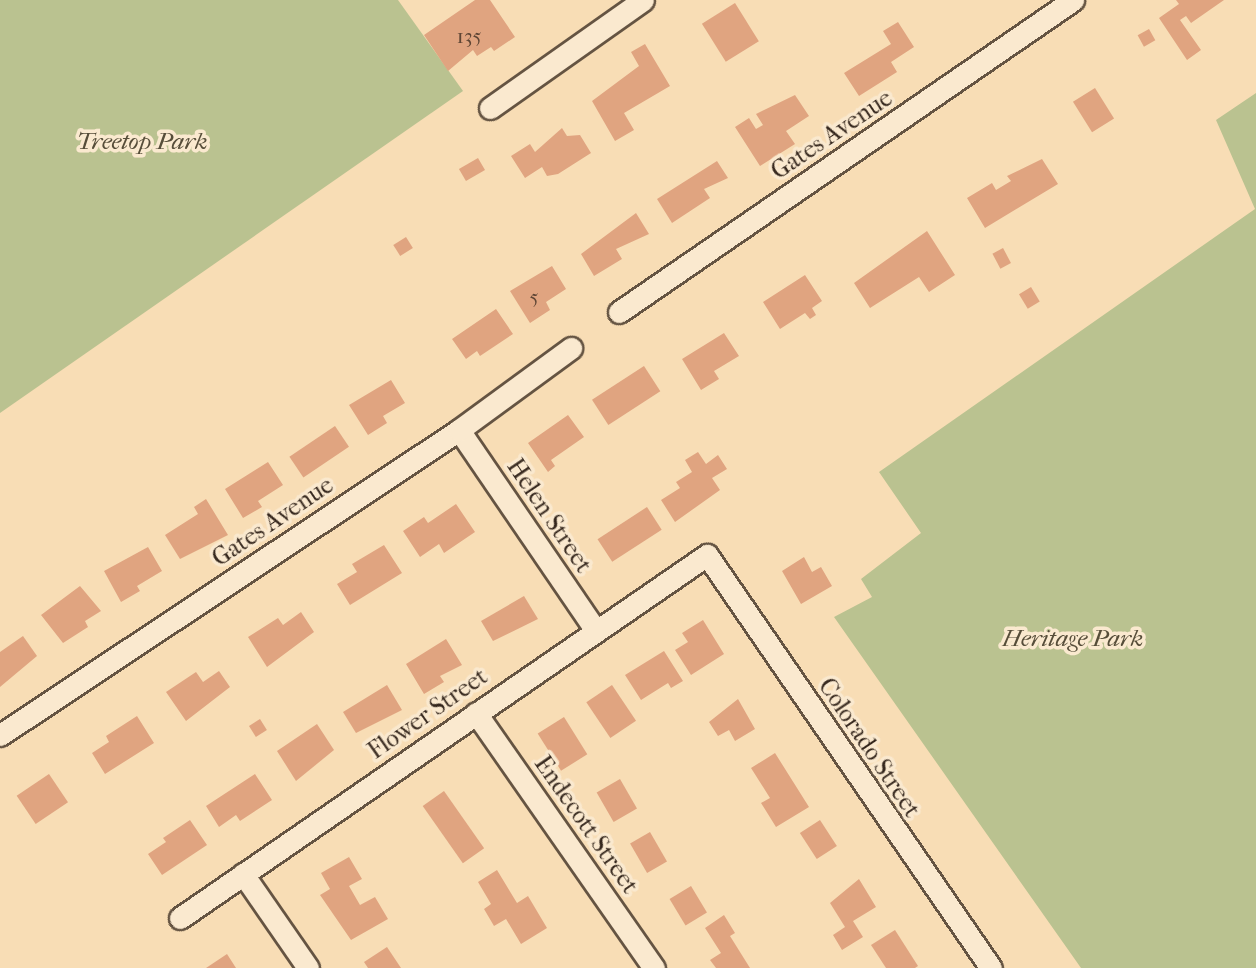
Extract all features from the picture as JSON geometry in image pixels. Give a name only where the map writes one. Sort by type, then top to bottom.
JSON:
[{"type":"street","points":[[490,108],[643,0]]},
{"type":"street","name":"Gates Avenue","points":[[619,312],[1073,0]]},
{"type":"street","name":"Gates Avenue","points":[[0,735],[458,430],[571,348]]},
{"type":"street","name":"Helen Street","points":[[458,430],[596,631]]},
{"type":"street","name":"Flower Street","points":[[180,918],[707,555]]},
{"type":"street","name":"Colorado Street","points":[[707,555],[990,968]]},
{"type":"street","name":"Endecott Street","points":[[476,713],[654,968]]},
{"type":"street","points":[[243,874],[308,968]]},
{"type":"green space","name":"Treetop Park","points":[[0,0],[398,0],[463,91],[0,413]]},
{"type":"green space","name":"Heritage Park","points":[[1256,93],[1256,968],[1081,968],[834,617],[872,597],[861,579],[921,533],[879,472],[1255,209],[1216,120]]},
{"type":"building","points":[[475,0],[490,0],[515,37],[494,51],[491,47],[477,56],[473,50],[448,71],[424,35]]},
{"type":"building","points":[[1176,0],[1224,0],[1191,23],[1186,16],[1180,20],[1201,50],[1187,60],[1159,18],[1179,4]]},
{"type":"building","points":[[735,3],[759,41],[726,62],[702,24]]},
{"type":"building","points":[[898,22],[914,47],[891,62],[897,72],[859,96],[844,73],[891,44],[883,31]]},
{"type":"building","points":[[1149,29],[1155,40],[1144,47],[1138,35]]},
{"type":"building","points":[[645,44],[670,86],[624,113],[634,130],[615,141],[592,101],[639,66],[631,52]]},
{"type":"building","points":[[1095,88],[1114,119],[1092,132],[1073,102]]},
{"type":"building","points":[[795,95],[809,116],[786,131],[795,144],[760,166],[735,127],[749,118],[756,129],[763,125],[756,114]]},
{"type":"building","points":[[562,128],[567,136],[580,135],[591,153],[558,174],[547,176],[542,167],[525,178],[511,156],[530,144],[535,152]]},
{"type":"building","points":[[478,158],[485,170],[466,181],[459,169]]},
{"type":"building","points":[[1042,159],[1058,184],[985,228],[967,198],[992,183],[996,190],[1011,181],[1007,176]]},
{"type":"building","points":[[717,161],[728,178],[704,189],[710,198],[672,223],[657,199]]},
{"type":"building","points":[[636,213],[649,234],[616,249],[622,259],[594,276],[581,254]]},
{"type":"building","points":[[927,231],[955,275],[929,292],[919,277],[870,308],[854,283]]},
{"type":"building","points":[[406,237],[413,248],[400,256],[393,245]]},
{"type":"building","points":[[1003,248],[1011,263],[1000,269],[992,254]]},
{"type":"building","points":[[552,266],[566,289],[546,302],[550,310],[530,323],[510,291]]},
{"type":"building","points":[[805,275],[822,301],[812,308],[816,315],[810,319],[805,313],[780,329],[763,302]]},
{"type":"building","points":[[1031,287],[1040,302],[1028,309],[1019,294]]},
{"type":"building","points":[[496,309],[513,334],[480,356],[477,351],[466,359],[452,339]]},
{"type":"building","points":[[724,333],[739,356],[714,371],[719,379],[701,390],[682,359]]},
{"type":"building","points":[[644,366],[660,391],[608,425],[592,400]]},
{"type":"building","points":[[391,380],[405,403],[383,416],[387,423],[368,435],[349,405]]},
{"type":"building","points":[[568,415],[584,437],[551,460],[555,466],[548,472],[528,443]]},
{"type":"building","points":[[335,426],[349,447],[303,477],[289,457]]},
{"type":"building","points":[[698,452],[706,464],[718,455],[727,469],[712,478],[720,490],[675,522],[661,500],[680,488],[676,482],[692,472],[685,460]]},
{"type":"building","points":[[268,462],[283,485],[258,501],[262,507],[243,518],[225,489]]},
{"type":"building","points":[[206,499],[228,535],[180,559],[165,535],[198,514],[194,507]]},
{"type":"building","points":[[456,504],[475,532],[444,553],[439,544],[420,557],[403,531],[424,517],[428,523]]},
{"type":"building","points":[[647,507],[662,530],[612,562],[598,539]]},
{"type":"building","points":[[384,545],[402,573],[350,605],[337,584],[357,572],[352,564]]},
{"type":"building","points":[[148,547],[162,571],[137,586],[140,591],[121,602],[104,571]]},
{"type":"building","points":[[804,557],[812,572],[821,567],[832,586],[801,604],[782,571]]},
{"type":"building","points":[[80,586],[101,611],[85,621],[88,627],[63,643],[41,615]]},
{"type":"building","points":[[524,596],[538,619],[493,641],[481,621]]},
{"type":"building","points":[[301,612],[314,632],[267,667],[248,637],[278,618],[283,625]]},
{"type":"building","points":[[703,620],[724,654],[691,675],[675,650],[688,642],[682,633]]},
{"type":"building","points":[[23,636],[37,656],[0,687],[0,652]]},
{"type":"building","points":[[446,639],[462,665],[440,676],[444,682],[424,694],[406,664]]},
{"type":"building","points":[[664,651],[683,681],[671,688],[668,683],[641,700],[625,675]]},
{"type":"building","points":[[219,671],[230,687],[186,721],[166,692],[196,672],[203,682]]},
{"type":"building","points":[[387,685],[402,710],[356,733],[343,712]]},
{"type":"building","points":[[612,685],[636,721],[610,738],[586,702]]},
{"type":"building","points":[[738,699],[755,729],[735,741],[729,730],[718,736],[709,722]]},
{"type":"building","points":[[137,716],[154,743],[105,774],[92,753],[109,742],[106,736]]},
{"type":"building","points":[[564,717],[587,754],[561,771],[538,733]]},
{"type":"building","points":[[260,719],[267,730],[256,737],[249,726]]},
{"type":"building","points":[[317,724],[334,750],[296,781],[277,751]]},
{"type":"building","points":[[775,753],[809,807],[776,827],[761,803],[770,798],[751,768]]},
{"type":"building","points":[[49,774],[68,802],[36,824],[17,796]]},
{"type":"building","points":[[255,774],[272,800],[240,821],[236,815],[219,827],[206,806]]},
{"type":"building","points":[[620,779],[637,808],[614,822],[597,792]]},
{"type":"building","points":[[444,791],[484,848],[463,863],[423,806]]},
{"type":"building","points":[[190,820],[207,845],[162,875],[148,854],[166,842],[163,838]]},
{"type":"building","points":[[820,820],[837,846],[817,859],[800,833]]},
{"type":"building","points":[[650,832],[667,861],[647,873],[630,844]]},
{"type":"building","points":[[349,857],[362,879],[349,886],[360,905],[375,897],[388,919],[351,940],[320,895],[330,889],[321,873]]},
{"type":"building","points":[[497,870],[517,903],[528,896],[547,928],[521,944],[506,919],[494,926],[484,909],[491,904],[478,882]]},
{"type":"building","points":[[859,879],[876,907],[853,921],[863,937],[842,950],[833,935],[845,927],[830,903]]},
{"type":"building","points":[[691,886],[707,913],[686,925],[670,899]]},
{"type":"building","points":[[724,915],[735,933],[730,936],[750,968],[716,968],[710,960],[721,953],[705,928]]},
{"type":"building","points":[[895,930],[918,966],[915,968],[886,968],[871,945]]},
{"type":"building","points":[[387,947],[401,968],[368,968],[364,962]]},
{"type":"building","points":[[227,954],[236,968],[206,968]]}]
